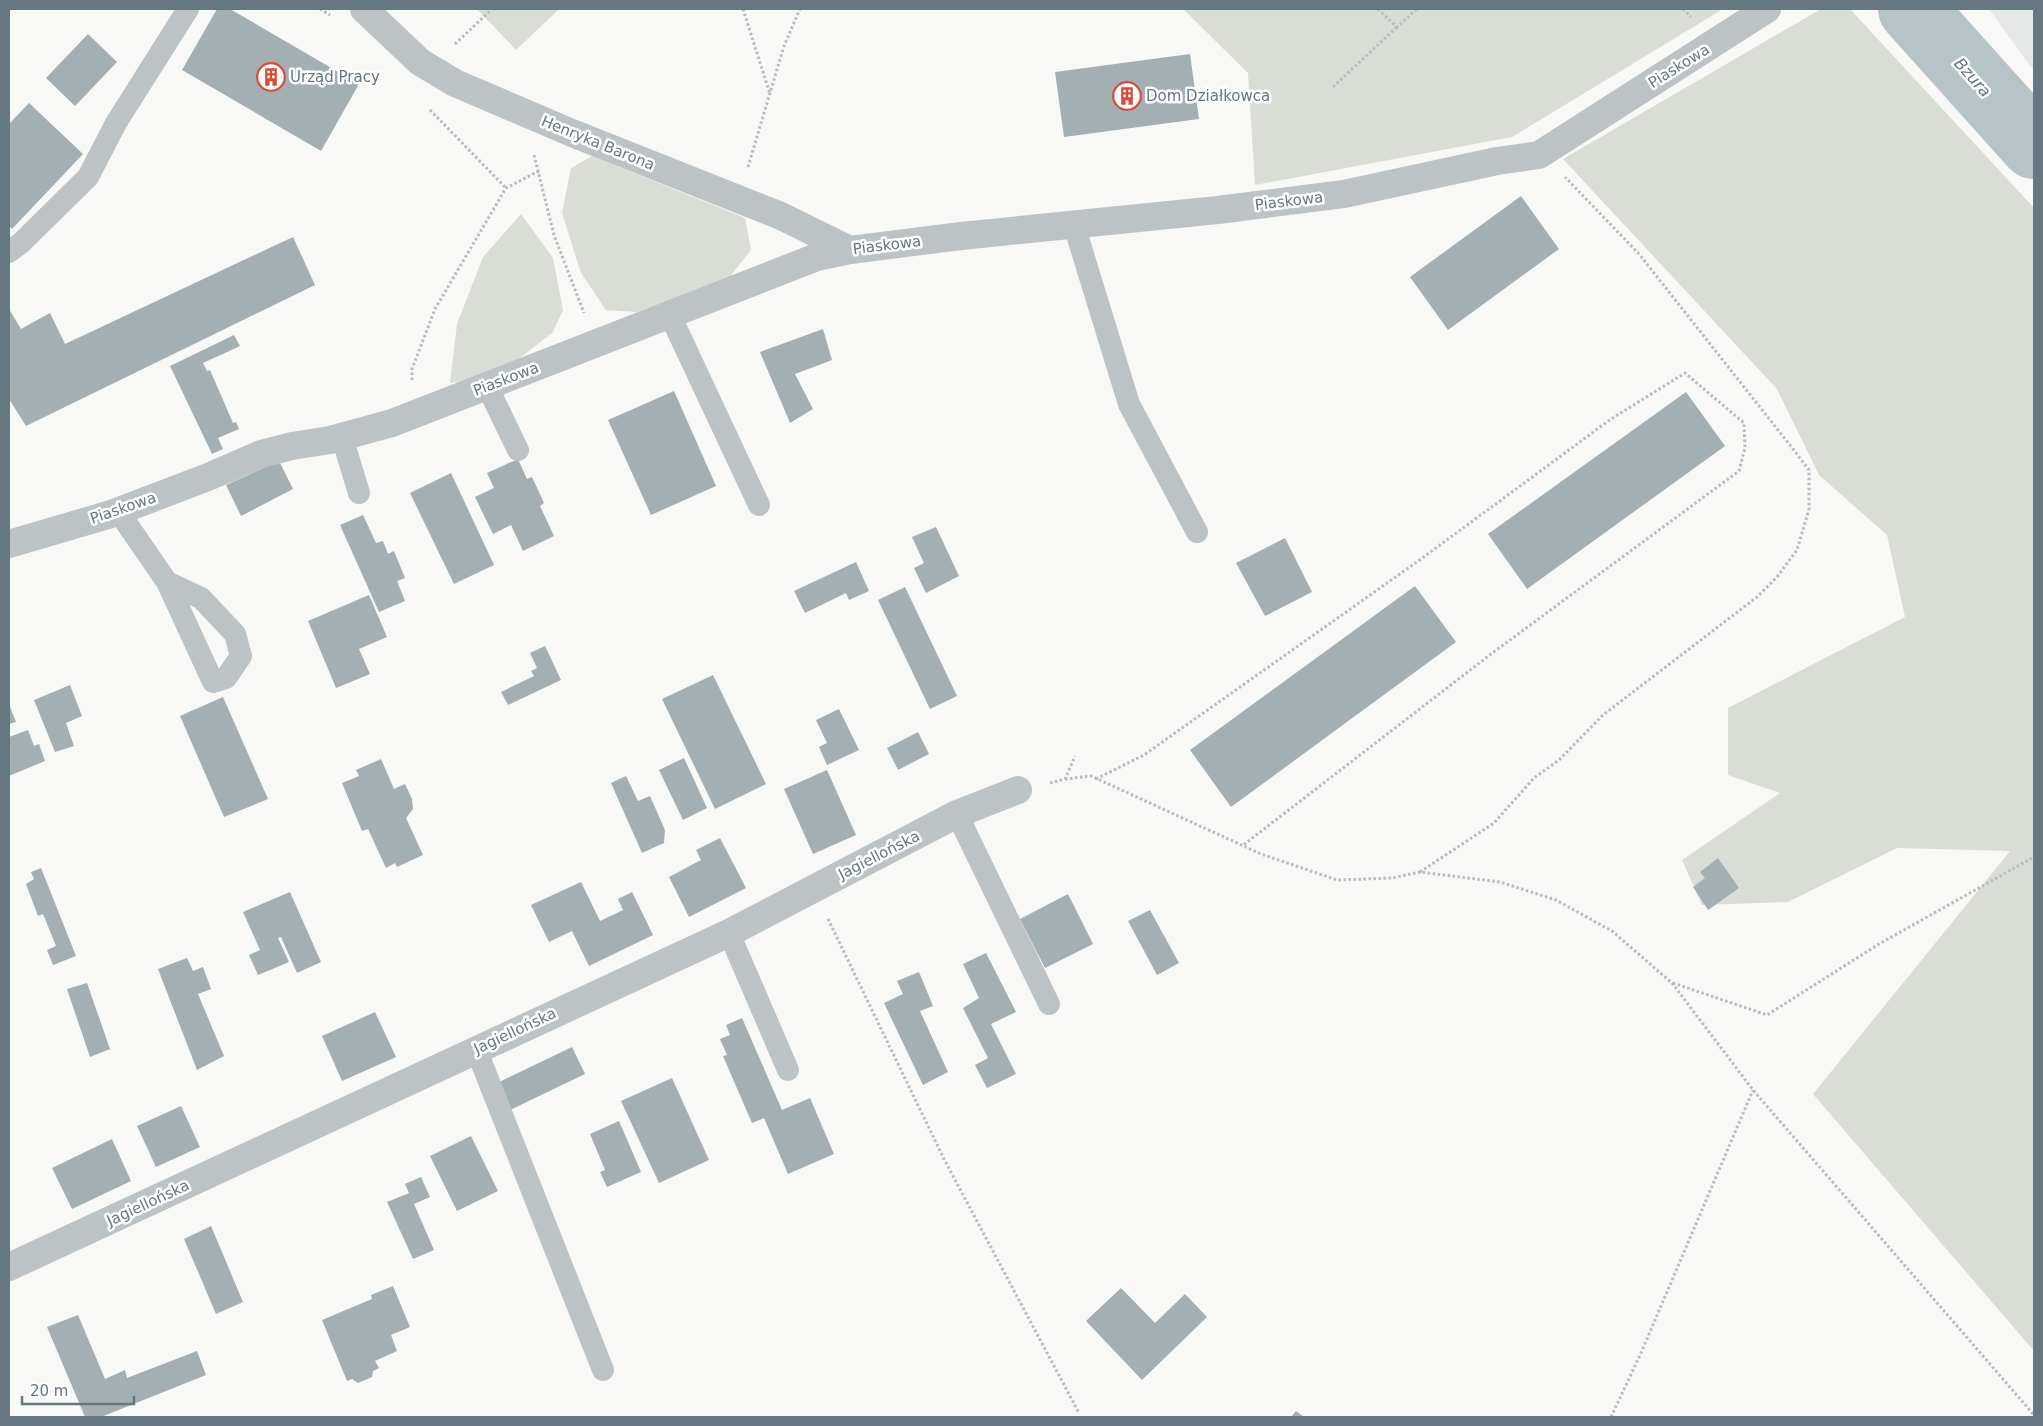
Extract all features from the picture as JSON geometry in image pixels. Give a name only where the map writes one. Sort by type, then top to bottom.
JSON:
[{"type":"street","name":"Henryka Barona","points":[[364,9],[395,41],[429,68],[455,83],[522,112],[738,198],[850,250]]},
{"type":"street","name":"Piaskowa","points":[[9,544],[118,511],[208,477],[261,454],[342,437],[411,416],[817,257],[850,250],[1344,194],[1497,161],[1539,155],[1767,9]]},
{"type":"street","name":"Jagiellońska","points":[[9,1267],[729,932],[957,814],[1018,790]]},
{"type":"lane","points":[[9,252],[20,244],[88,177],[116,123],[188,9]]},
{"type":"lane","points":[[1074,225],[1129,404],[1197,532]]},
{"type":"lane","points":[[670,315],[759,505]]},
{"type":"lane","points":[[487,386],[518,450]]},
{"type":"lane","points":[[342,437],[359,493]]},
{"type":"lane","points":[[118,511],[167,582]]},
{"type":"lane","points":[[957,814],[1049,1004]]},
{"type":"lane","points":[[729,932],[788,1070]]},
{"type":"lane","points":[[476,1049],[603,1370]]},
{"type":"path","points":[[429,68],[492,9]]},
{"type":"path","points":[[743,9],[770,95]]},
{"type":"path","points":[[738,198],[784,46],[800,9]]},
{"type":"path","points":[[1378,9],[1397,27]]},
{"type":"path","points":[[1333,87],[1416,9]]},
{"type":"path","points":[[522,112],[539,171],[554,235],[595,344]]},
{"type":"path","points":[[1420,872],[1494,823],[1534,778],[1559,760],[1603,715],[1757,597],[1777,577],[1797,550],[1809,509],[1809,470],[1793,449],[1639,254],[1572,184],[1539,155]]},
{"type":"path","points":[[411,416],[412,369],[435,309],[506,188],[539,171]]},
{"type":"path","points":[[1096,779],[1144,755],[1420,559],[1611,419],[1685,373],[1744,423],[1745,448],[1739,470],[1491,654],[1242,846]]},
{"type":"path","points":[[1065,780],[1091,776],[1242,846],[1338,880],[1392,878],[1420,872],[1500,882],[1556,900],[1612,931],[1672,983],[1753,1090],[2034,1415]]},
{"type":"path","points":[[1672,983],[1767,1015],[1879,944],[2034,857]]},
{"type":"path","points":[[814,889],[944,1159],[1079,1412]]},
{"type":"path","points":[[1611,1417],[1641,1352],[1753,1090]]},
{"type":"shaded area","points":[[477,9],[559,9],[516,50]]},
{"type":"shaded area","points":[[1183,9],[1723,9],[1512,137],[1255,185],[1248,73]]},
{"type":"shaded area","points":[[1821,9],[1850,9],[2034,208],[2034,1351],[1813,1094],[2010,851],[1897,848],[1788,902],[1702,905],[1682,860],[1780,793],[1728,775],[1728,708],[1905,617],[1887,535],[1819,475],[1777,389],[1563,159]]},
{"type":"shaded area","points":[[1989,9],[2034,9],[2034,71]]},
{"type":"shaded area","points":[[592,156],[745,218],[751,250],[728,279],[637,312],[606,310],[581,273],[562,213],[571,168]]},
{"type":"shaded area","points":[[521,214],[553,258],[563,310],[553,332],[496,377],[450,383],[457,324],[483,257]]},
{"type":"building","name":"Urząd Pracy","points":[[217,9],[230,9],[359,84],[321,151],[182,70]]},
{"type":"building","points":[[88,34],[117,62],[75,106],[46,78]]},
{"type":"building","name":"Dom Działkowca","points":[[1190,54],[1199,119],[1064,137],[1055,72]]},
{"type":"building","points":[[29,103],[83,154],[12,229],[9,226],[9,124]]},
{"type":"building","points":[[1521,196],[1559,249],[1448,330],[1410,277]]},
{"type":"building","points":[[293,237],[315,285],[26,426],[9,399],[9,309],[21,329],[50,313],[65,344]]},
{"type":"building","points":[[823,329],[832,360],[795,374],[813,409],[790,423],[760,352]]},
{"type":"building","points":[[234,335],[240,346],[203,363],[207,371],[210,370],[233,423],[236,422],[239,429],[218,438],[223,449],[212,454],[170,366]]},
{"type":"building","points":[[674,391],[716,486],[651,515],[608,420]]},
{"type":"building","points":[[1686,392],[1725,446],[1527,589],[1488,534]]},
{"type":"building","points":[[518,459],[527,479],[532,477],[544,503],[540,506],[554,536],[523,551],[511,525],[493,534],[475,497],[494,488],[487,473]]},
{"type":"building","points":[[279,461],[293,489],[241,516],[226,485]]},
{"type":"building","points":[[451,473],[494,565],[454,584],[410,493]]},
{"type":"building","points":[[363,515],[376,543],[383,541],[388,554],[394,551],[405,578],[397,581],[405,601],[379,612],[340,525]]},
{"type":"building","points":[[936,527],[959,576],[926,593],[914,568],[924,563],[912,537]]},
{"type":"building","points":[[1285,538],[1312,592],[1265,616],[1236,563]]},
{"type":"building","points":[[856,562],[869,591],[849,600],[846,593],[805,613],[794,591]]},
{"type":"building","points":[[1415,586],[1456,642],[1231,807],[1190,750]]},
{"type":"building","points":[[905,587],[957,696],[930,709],[878,600]]},
{"type":"building","points":[[369,595],[387,637],[359,649],[370,674],[336,688],[308,621]]},
{"type":"building","points":[[545,646],[561,680],[508,705],[501,692],[534,676],[531,671],[537,668],[530,653]]},
{"type":"building","points":[[713,675],[766,784],[715,809],[662,699]]},
{"type":"building","points":[[70,685],[82,716],[66,723],[74,746],[55,752],[34,700]]},
{"type":"building","points":[[223,697],[268,799],[224,817],[180,716]]},
{"type":"building","points":[[9,704],[16,722],[9,724]]},
{"type":"building","points":[[839,709],[859,750],[827,765],[819,747],[827,743],[816,720]]},
{"type":"building","points":[[28,730],[34,746],[39,744],[45,761],[9,776],[9,737]]},
{"type":"building","points":[[918,732],[929,754],[898,770],[887,748]]},
{"type":"building","points":[[684,758],[707,808],[683,820],[659,770]]},
{"type":"building","points":[[381,759],[394,789],[405,784],[412,799],[413,809],[406,818],[423,855],[397,867],[395,863],[386,868],[368,829],[362,831],[342,783],[359,776],[356,770]]},
{"type":"building","points":[[827,770],[856,835],[813,854],[784,789]]},
{"type":"building","points":[[626,776],[638,801],[650,796],[665,830],[664,843],[642,853],[611,783]]},
{"type":"building","points":[[720,838],[746,888],[689,917],[669,877],[701,860],[696,850]]},
{"type":"building","points":[[1718,858],[1739,888],[1708,910],[1693,887],[1705,878],[1700,872]]},
{"type":"building","points":[[41,868],[76,956],[53,965],[47,950],[56,946],[43,914],[38,916],[26,884],[34,879],[31,872]]},
{"type":"building","points":[[581,882],[600,921],[623,910],[618,899],[632,892],[653,935],[589,966],[572,931],[549,942],[531,905]]},
{"type":"building","points":[[290,892],[321,962],[297,973],[281,937],[278,938],[289,962],[258,975],[249,955],[260,950],[243,912]]},
{"type":"building","points":[[1068,894],[1093,944],[1045,968],[1020,919]]},
{"type":"building","points":[[1150,910],[1179,963],[1157,975],[1128,921]]},
{"type":"building","points":[[986,953],[1016,1012],[991,1024],[1016,1074],[987,1088],[975,1065],[988,1058],[963,1008],[979,998],[963,964]]},
{"type":"building","points":[[187,958],[193,971],[203,967],[211,989],[198,994],[224,1056],[197,1070],[158,969]]},
{"type":"building","points":[[919,972],[933,1006],[920,1011],[948,1072],[923,1085],[884,1003],[903,994],[897,981]]},
{"type":"building","points":[[87,983],[110,1049],[90,1057],[67,989]]},
{"type":"building","points":[[375,1012],[396,1057],[342,1081],[322,1036]]},
{"type":"building","points":[[742,1018],[782,1110],[810,1098],[834,1154],[788,1174],[764,1118],[752,1123],[723,1056],[727,1055],[720,1039],[730,1035],[726,1025]]},
{"type":"building","points":[[572,1047],[585,1074],[510,1110],[497,1083]]},
{"type":"building","points":[[672,1078],[709,1160],[659,1183],[621,1101]]},
{"type":"building","points":[[181,1106],[200,1147],[156,1167],[137,1126]]},
{"type":"building","points":[[619,1121],[641,1172],[607,1187],[600,1172],[605,1170],[590,1134]]},
{"type":"building","points":[[471,1136],[498,1191],[457,1211],[430,1156]]},
{"type":"building","points":[[112,1139],[131,1181],[72,1209],[52,1168]]},
{"type":"building","points":[[421,1177],[430,1197],[414,1204],[434,1250],[413,1259],[387,1202],[409,1193],[405,1184]]},
{"type":"building","points":[[211,1226],[243,1302],[216,1314],[184,1239]]},
{"type":"building","points":[[393,1286],[410,1327],[391,1335],[397,1351],[375,1361],[379,1368],[373,1371],[372,1377],[358,1383],[352,1379],[347,1381],[322,1320],[372,1299],[371,1295]]},
{"type":"building","points":[[1121,1288],[1155,1323],[1185,1294],[1207,1317],[1142,1380],[1086,1321]]},
{"type":"building","points":[[78,1315],[105,1379],[125,1370],[127,1378],[197,1351],[206,1375],[101,1417],[85,1417],[47,1327]]},
{"type":"building","points":[[1296,1411],[1304,1417],[1291,1417]]},
{"type":"waterway","name":"Bzura","points":[[1912,9],[2034,145]]},
{"type":"place","name":"Urząd Pracy","points":[[271,77]]},
{"type":"place","name":"Dom Działkowca","points":[[1127,96]]}]
